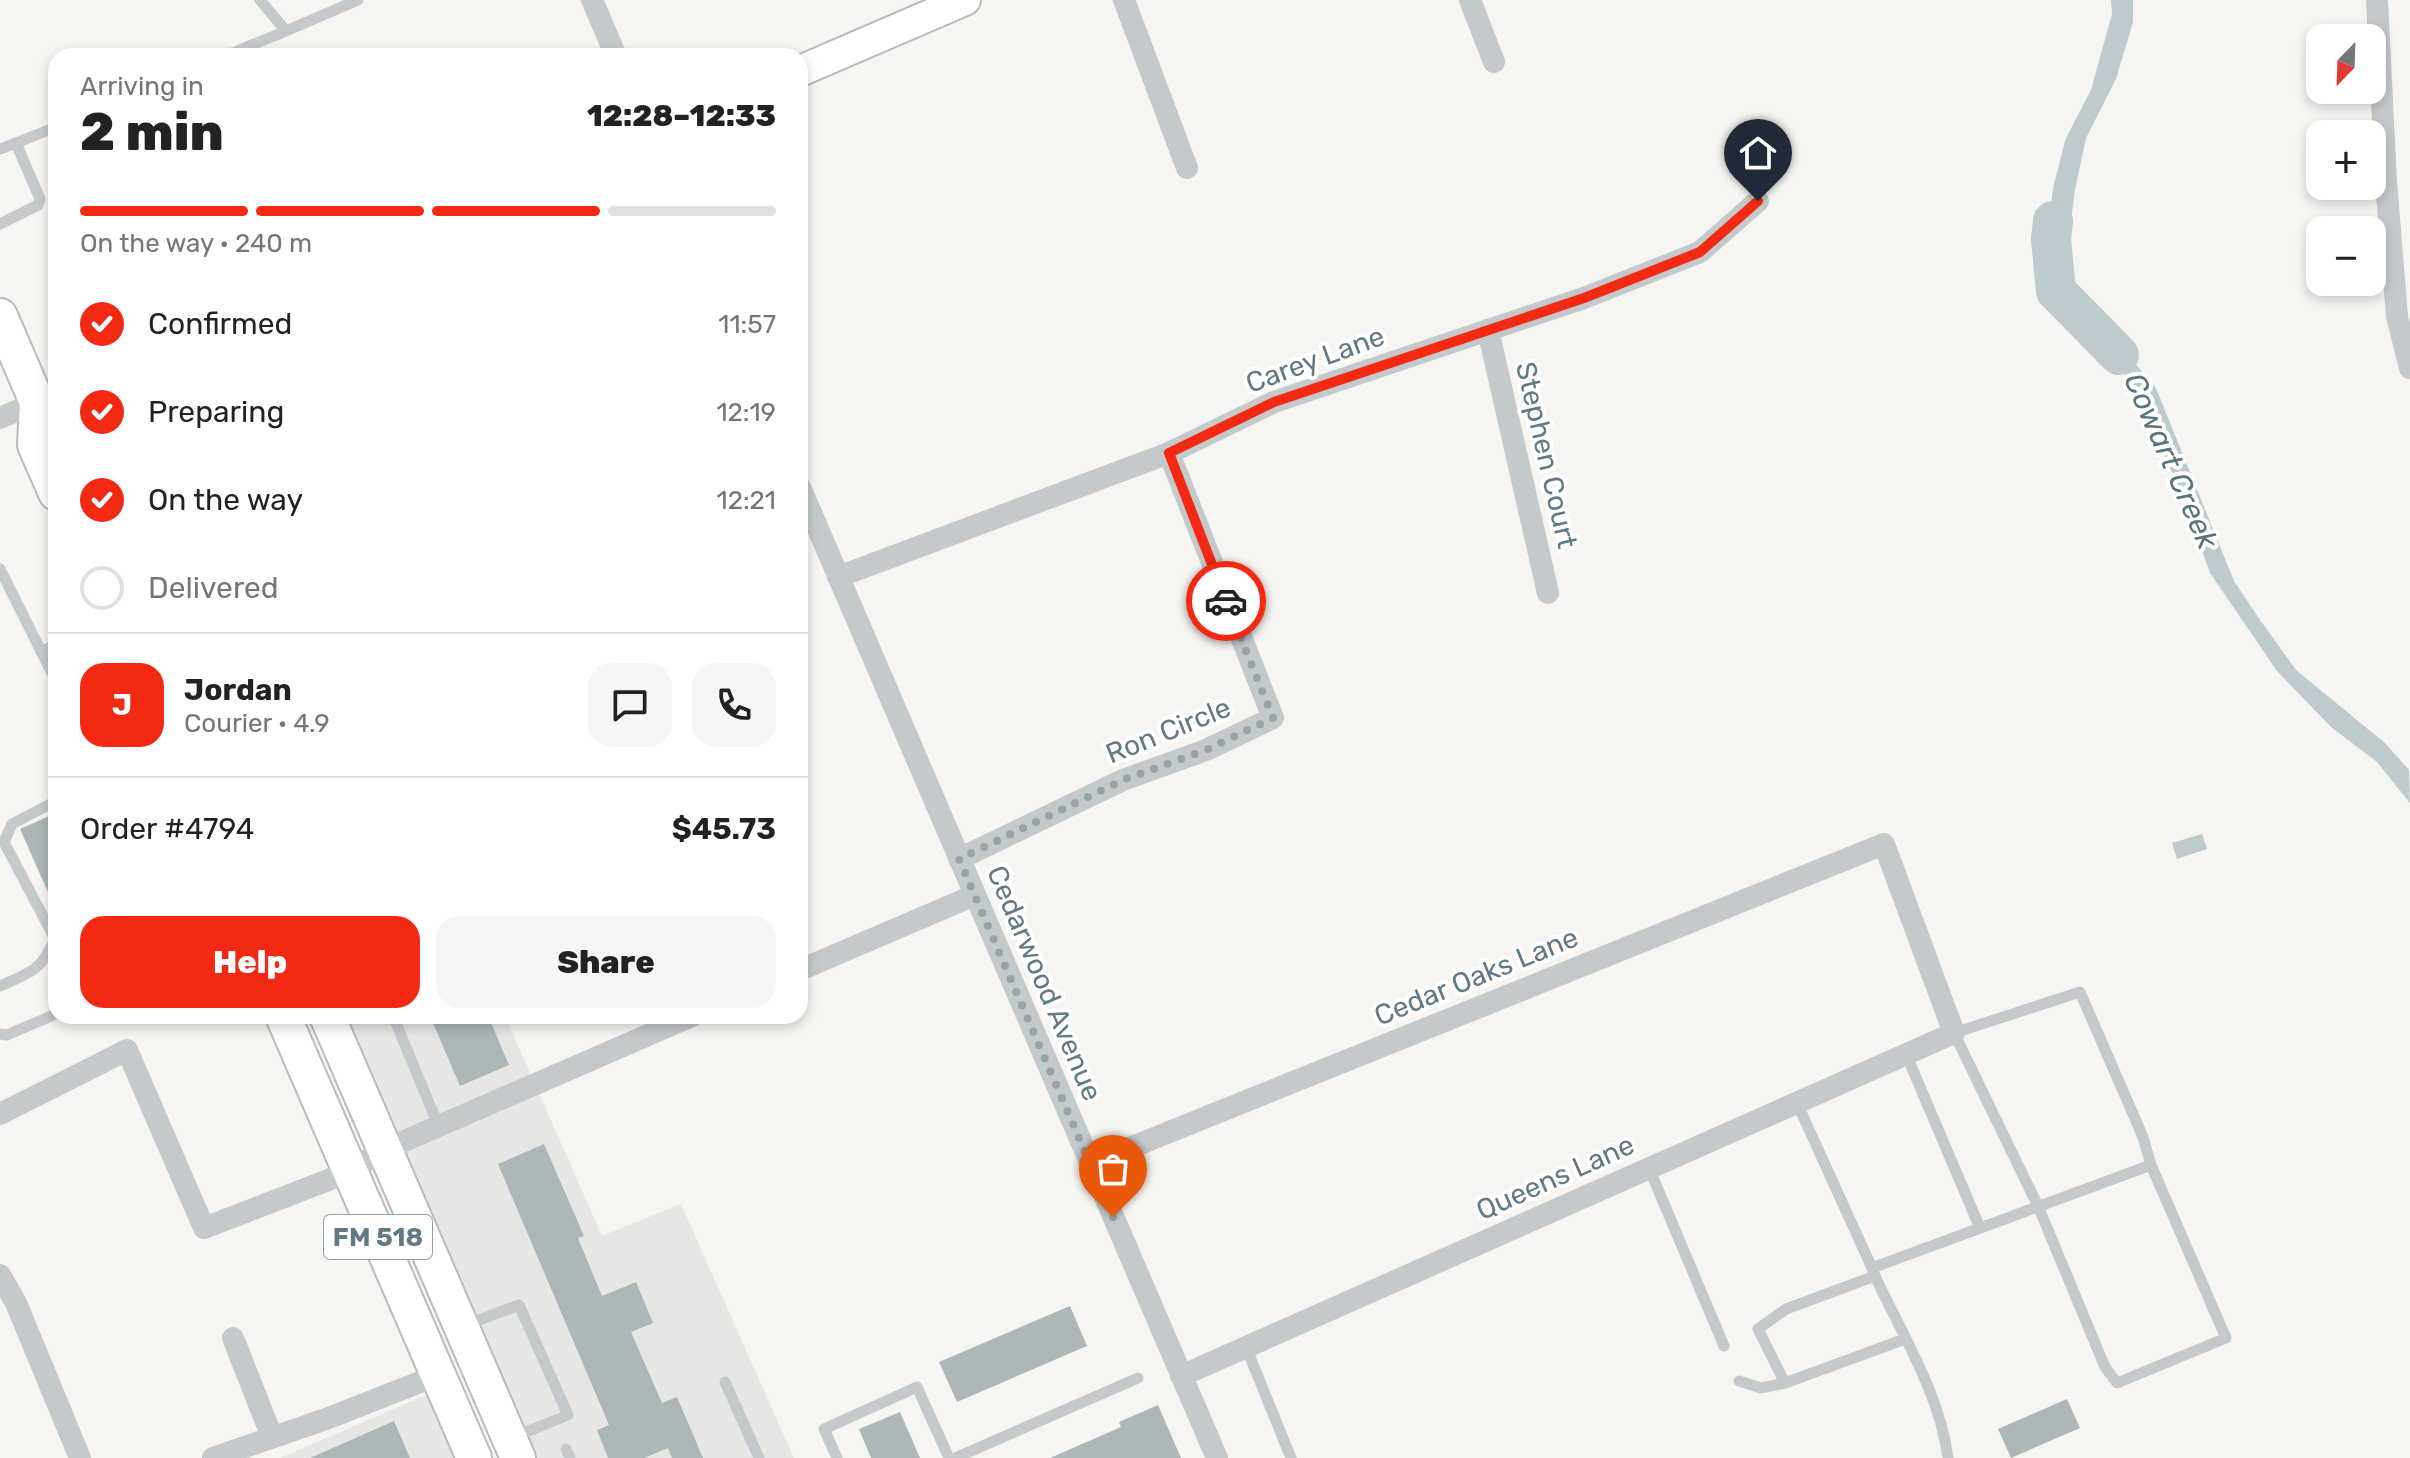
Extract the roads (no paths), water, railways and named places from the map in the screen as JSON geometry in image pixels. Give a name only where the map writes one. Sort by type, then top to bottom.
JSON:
[{"type":"main road","points":[[0,316],[48,400]]},
{"type":"main road","points":[[48,409],[35,445],[48,475]]},
{"type":"main road","name":"FM 518","points":[[286,1024],[474,1458]]},
{"type":"main road","name":"FM 518","points":[[330,1024],[514,1448]]},
{"type":"street","points":[[592,0],[613,48]]},
{"type":"street","points":[[808,68],[965,0]]},
{"type":"street","points":[[1124,0],[1187,168]]},
{"type":"street","points":[[1470,0],[1494,62]]},
{"type":"street","points":[[2377,0],[2386,182],[2397,316],[2410,368]]},
{"type":"street","name":"Carey Lane","points":[[838,577],[1169,453],[1274,402],[1584,298],[1700,252],[1758,201]]},
{"type":"street","name":"Stephen Court","points":[[1488,330],[1548,593]]},
{"type":"street","points":[[0,418],[48,404]]},
{"type":"street","name":"Ron Circle","points":[[959,859],[1123,780],[1206,750],[1273,718],[1169,453]]},
{"type":"street","name":"Cedarwood Avenue","points":[[808,506],[1217,1458]]},
{"type":"street","name":"Cedar Oaks Lane","points":[[1090,1164],[1884,844],[1954,1033]]},
{"type":"street","points":[[808,967],[975,895]]},
{"type":"street","points":[[0,1114],[127,1050],[204,1228],[349,1170],[519,1089],[673,1024]]},
{"type":"street","name":"Queens Lane","points":[[1181,1376],[1954,1033]]},
{"type":"street","points":[[0,1275],[16,1303],[80,1458]]},
{"type":"street","points":[[233,1338],[272,1437]]},
{"type":"street","points":[[213,1458],[438,1375]]},
{"type":"lane","points":[[260,0],[286,31]]},
{"type":"lane","points":[[245,48],[358,0]]},
{"type":"lane","points":[[0,149],[48,130]]},
{"type":"lane","points":[[0,224],[38,205],[40,199],[16,143]]},
{"type":"lane","points":[[0,569],[48,666]]},
{"type":"lane","points":[[41,652],[48,648]]},
{"type":"lane","points":[[48,805],[12,824],[4,842],[48,927]]},
{"type":"lane","points":[[0,986],[31,973],[48,956]]},
{"type":"lane","points":[[2080,992],[2143,1137],[2151,1165],[2226,1338],[2117,1383],[2105,1367],[2038,1206],[1954,1033],[2080,992]]},
{"type":"lane","points":[[0,1034],[7,1035],[48,1017]]},
{"type":"lane","points":[[396,1024],[440,1127]]},
{"type":"lane","points":[[1906,1054],[1980,1228]]},
{"type":"lane","points":[[1797,1103],[1932,1398],[1948,1458]]},
{"type":"lane","points":[[1785,1383],[1758,1329],[1786,1309],[1980,1228],[2151,1165]]},
{"type":"lane","points":[[1649,1168],[1724,1346]]},
{"type":"lane","points":[[461,1326],[519,1305],[568,1415],[514,1448]]},
{"type":"lane","points":[[1739,1381],[1761,1388],[1785,1383],[1905,1339]]},
{"type":"lane","points":[[1246,1347],[1291,1458]]},
{"type":"lane","points":[[837,1458],[824,1429],[917,1387],[952,1458],[1138,1378]]},
{"type":"lane","points":[[725,1382],[759,1458]]},
{"type":"water","name":"Cowart Creek","points":[[2111,0],[2133,0],[2133,22],[2116,79],[2086,138],[2075,190],[2065,267],[2099,321],[2156,388],[2234,581],[2296,670],[2385,743],[2409,770],[2410,803],[2377,762],[2331,727],[2277,671],[2210,573],[2180,491],[2135,387],[2088,330],[2043,256],[2054,184],[2066,138],[2091,90],[2112,14]]},
{"type":"water","points":[[2202,834],[2207,849],[2177,859],[2172,843]]},
{"type":"waterway","name":"Cowart Creek","points":[[2053,221],[2051,239],[2056,291],[2119,355]]}]
